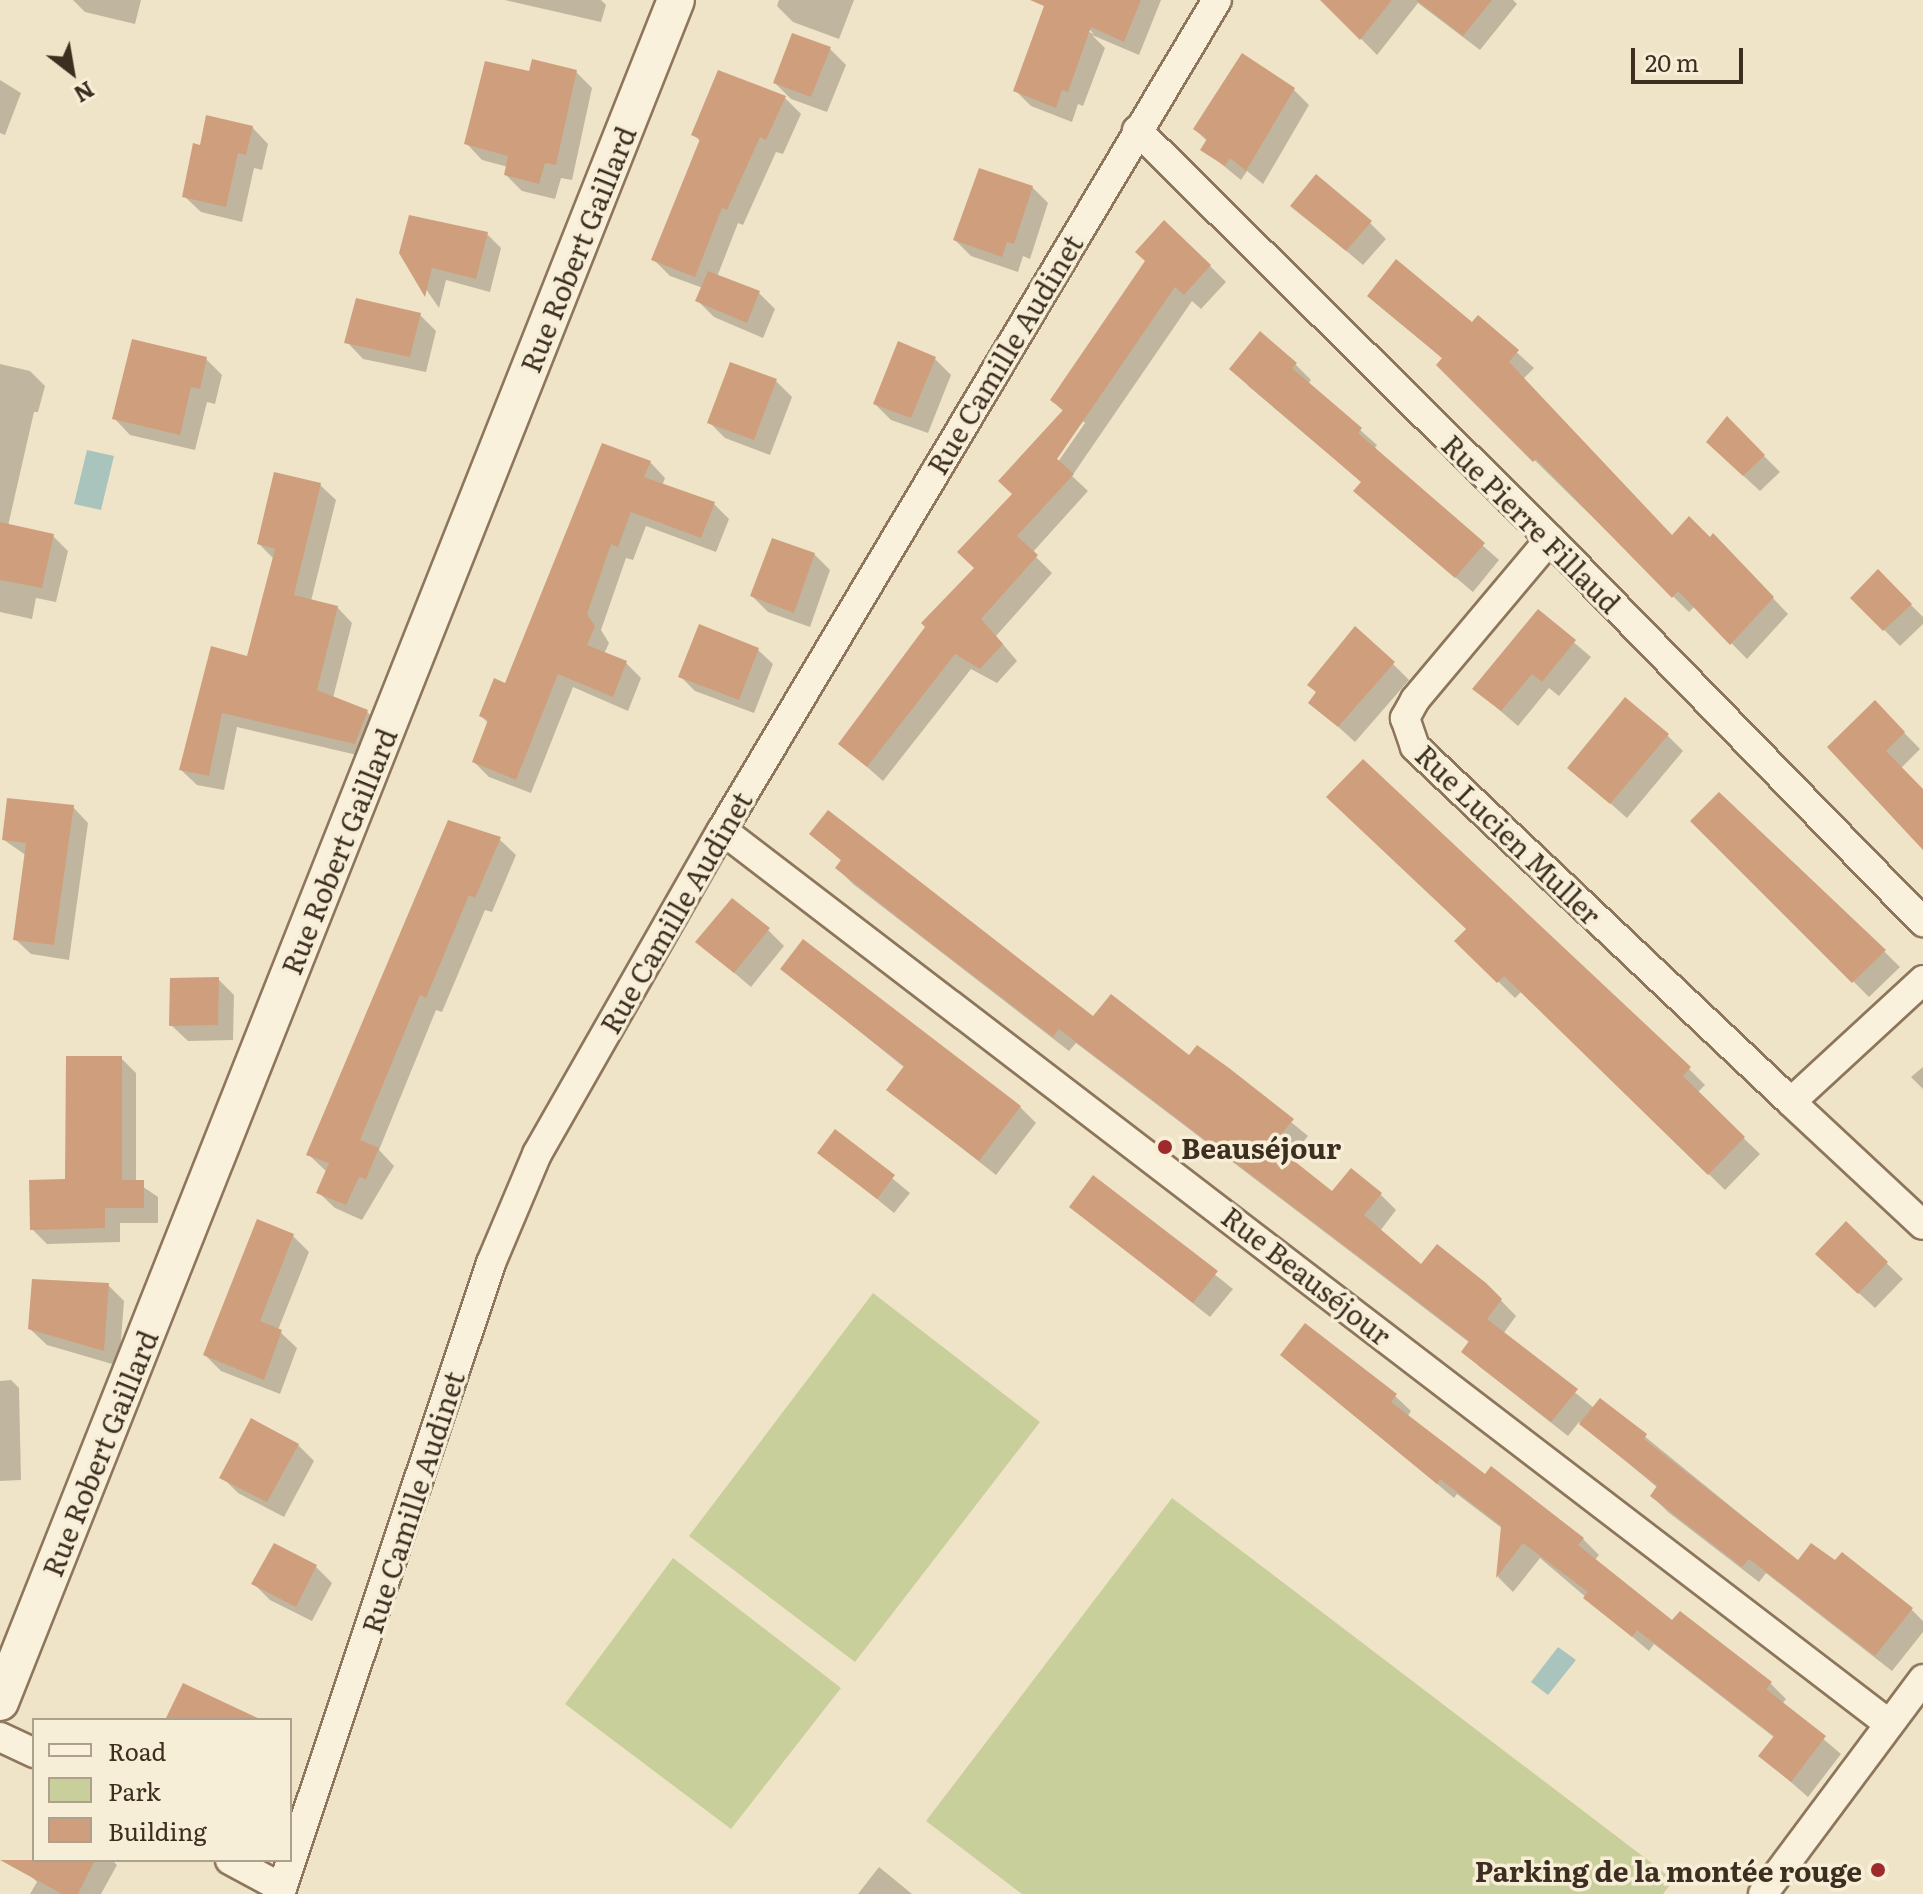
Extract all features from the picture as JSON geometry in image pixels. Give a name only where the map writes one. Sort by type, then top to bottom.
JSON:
[{"type":"street","name":"Rue Robert Gaillard","points":[[0,1702],[676,0]]},
{"type":"street","name":"Rue Camille Audinet","points":[[292,1858],[497,1250],[537,1154],[722,830],[1217,0]]},
{"type":"street","name":"Rue Pierre Fillaud","points":[[1137,130],[1550,539],[1923,922]]},
{"type":"street","name":"Rue Lucien Muller","points":[[1550,539],[1415,700],[1405,718],[1415,747],[1923,1225]]},
{"type":"street","name":"Rue Beauséjour","points":[[722,830],[1889,1724]]},
{"type":"street","points":[[1791,1102],[1923,980]]},
{"type":"street","points":[[1763,1894],[1923,1679]]},
{"type":"street","points":[[0,1737],[32,1752]]},
{"type":"street","points":[[233,1862],[281,1891]]},
{"type":"street","name":"Rue Camille Audinet","points":[[281,1891],[291,1862]]},
{"type":"green space","points":[[873,1293],[1040,1422],[855,1662],[689,1536]]},
{"type":"green space","points":[[1172,1498],[1674,1880],[1663,1894],[1022,1894],[926,1821]]},
{"type":"green space","points":[[673,1558],[841,1688],[731,1829],[565,1704]]},
{"type":"water","points":[[87,450],[114,456],[101,510],[74,504]]},
{"type":"water","points":[[1558,1647],[1576,1660],[1548,1695],[1531,1682]]},
{"type":"building","points":[[1030,0],[1141,0],[1124,42],[1091,27],[1068,92],[1062,90],[1056,108],[1013,91],[1044,6]]},
{"type":"building","points":[[1320,0],[1392,0],[1360,40]]},
{"type":"building","points":[[1416,0],[1492,0],[1463,36]]},
{"type":"building","points":[[792,33],[831,47],[811,97],[773,83]]},
{"type":"building","points":[[1242,53],[1295,88],[1246,171],[1230,158],[1225,166],[1200,150],[1207,139],[1193,129]]},
{"type":"building","points":[[532,59],[577,70],[556,165],[545,163],[539,184],[504,175],[508,156],[464,144],[485,61],[529,71]]},
{"type":"building","points":[[718,70],[786,96],[766,140],[760,137],[727,210],[722,208],[695,277],[651,260],[700,139],[691,135]]},
{"type":"building","points":[[206,115],[253,126],[246,155],[238,153],[226,207],[182,197],[193,143],[200,145]]},
{"type":"building","points":[[979,168],[1033,186],[1014,244],[1007,242],[1002,257],[953,240]]},
{"type":"building","points":[[1316,174],[1372,221],[1346,251],[1290,206]]},
{"type":"building","points":[[409,215],[488,232],[476,279],[432,268],[425,297],[399,253]]},
{"type":"building","points":[[1164,220],[1211,265],[1184,295],[1175,287],[1057,459],[1074,474],[1017,536],[1038,555],[981,619],[1003,644],[980,669],[955,654],[867,767],[838,744],[925,627],[921,623],[974,568],[957,552],[1012,494],[998,481],[1063,410],[1050,400],[1145,261],[1135,252]]},
{"type":"building","points":[[1396,259],[1472,322],[1478,315],[1519,350],[1509,362],[1672,535],[1689,516],[1710,537],[1713,533],[1774,597],[1730,645],[1678,591],[1672,598],[1536,459],[1533,462],[1436,365],[1442,358],[1367,296]]},
{"type":"building","points":[[708,271],[760,291],[747,323],[695,301]]},
{"type":"building","points":[[356,298],[421,313],[410,357],[344,343]]},
{"type":"building","points":[[1260,331],[1297,363],[1292,368],[1362,428],[1358,433],[1485,543],[1455,578],[1353,491],[1361,482],[1229,369]]},
{"type":"building","points":[[132,339],[207,357],[200,389],[191,387],[180,435],[112,419]]},
{"type":"building","points":[[898,341],[936,357],[911,418],[873,404]]},
{"type":"building","points":[[730,362],[777,379],[754,440],[707,423]]},
{"type":"building","points":[[1727,416],[1765,455],[1743,476],[1706,442]]},
{"type":"building","points":[[602,443],[651,461],[644,477],[715,502],[701,538],[631,512],[618,547],[611,544],[587,614],[595,626],[587,645],[627,661],[613,697],[558,674],[516,780],[472,762],[488,720],[479,716],[494,678],[505,683]]},
{"type":"building","points":[[274,472],[321,483],[294,595],[338,606],[317,690],[368,710],[355,744],[222,713],[209,776],[179,770],[211,646],[247,656],[275,549],[257,544]]},
{"type":"building","points":[[0,522],[54,534],[42,588],[0,580]]},
{"type":"building","points":[[772,538],[815,553],[794,613],[750,596]]},
{"type":"building","points":[[1878,569],[1912,604],[1883,631],[1850,598]]},
{"type":"building","points":[[1538,609],[1576,640],[1542,682],[1532,674],[1501,711],[1472,689]]},
{"type":"building","points":[[699,624],[759,648],[739,700],[678,677]]},
{"type":"building","points":[[1355,626],[1395,662],[1338,727],[1308,703],[1316,692],[1307,685]]},
{"type":"building","points":[[1625,697],[1669,734],[1610,804],[1567,768]]},
{"type":"building","points":[[1875,700],[1905,732],[1886,751],[1923,789],[1923,850],[1827,747]]},
{"type":"building","points":[[1363,759],[1691,1067],[1683,1076],[1745,1137],[1708,1175],[1504,976],[1497,983],[1454,941],[1466,929],[1326,797]]},
{"type":"building","points":[[1719,792],[1886,950],[1852,983],[1690,821]]},
{"type":"building","points":[[7,798],[74,805],[54,945],[13,940],[26,843],[2,840]]},
{"type":"building","points":[[828,810],[1093,1016],[1111,994],[1189,1055],[1197,1045],[1229,1068],[1294,1119],[1273,1144],[1332,1191],[1351,1168],[1382,1193],[1364,1215],[1421,1264],[1437,1244],[1486,1283],[1502,1299],[1487,1319],[1578,1389],[1551,1422],[1461,1352],[1469,1341],[1059,1029],[1053,1037],[835,868],[841,860],[809,834]]},
{"type":"building","points":[[448,820],[501,837],[475,898],[469,895],[426,998],[420,995],[360,1140],[379,1148],[366,1179],[359,1177],[346,1205],[316,1193],[329,1163],[306,1155]]},
{"type":"building","points":[[732,898],[770,928],[734,973],[695,942]]},
{"type":"building","points":[[803,939],[1021,1106],[979,1161],[886,1090],[904,1066],[780,969]]},
{"type":"building","points":[[219,977],[218,1025],[169,1026],[170,978]]},
{"type":"building","points":[[66,1056],[122,1056],[122,1180],[144,1180],[144,1208],[105,1208],[105,1228],[30,1230],[29,1180],[65,1179]]},
{"type":"building","points":[[835,1129],[895,1175],[877,1199],[817,1153]]},
{"type":"building","points":[[1093,1175],[1218,1271],[1193,1303],[1069,1207]]},
{"type":"building","points":[[257,1219],[294,1234],[260,1321],[282,1330],[264,1380],[203,1355]]},
{"type":"building","points":[[1846,1221],[1888,1262],[1858,1294],[1815,1254]]},
{"type":"building","points":[[32,1279],[109,1283],[104,1351],[28,1329]]},
{"type":"building","points":[[1305,1323],[1397,1394],[1391,1402],[1485,1474],[1491,1466],[1584,1538],[1578,1545],[1672,1620],[1680,1611],[1772,1682],[1766,1689],[1826,1736],[1791,1782],[1758,1756],[1774,1736],[1637,1630],[1632,1637],[1583,1598],[1588,1592],[1523,1543],[1496,1578],[1501,1526],[1440,1479],[1437,1484],[1280,1355]]},
{"type":"building","points":[[1600,1398],[1647,1434],[1644,1439],[1798,1560],[1811,1543],[1835,1560],[1842,1552],[1913,1608],[1875,1656],[1749,1559],[1742,1567],[1650,1496],[1657,1486],[1579,1424]]},
{"type":"building","points":[[251,1418],[299,1444],[267,1502],[219,1478]]},
{"type":"building","points":[[274,1543],[317,1565],[296,1607],[251,1584]]},
{"type":"building","points":[[183,1683],[258,1718],[166,1718]]},
{"type":"building","points":[[0,1860],[94,1862],[78,1894],[62,1894]]},
{"type":"place","name":"Beauséjour","points":[[1165,1147]]},
{"type":"place","name":"Parking de la montée rouge","points":[[1878,1870]]}]
